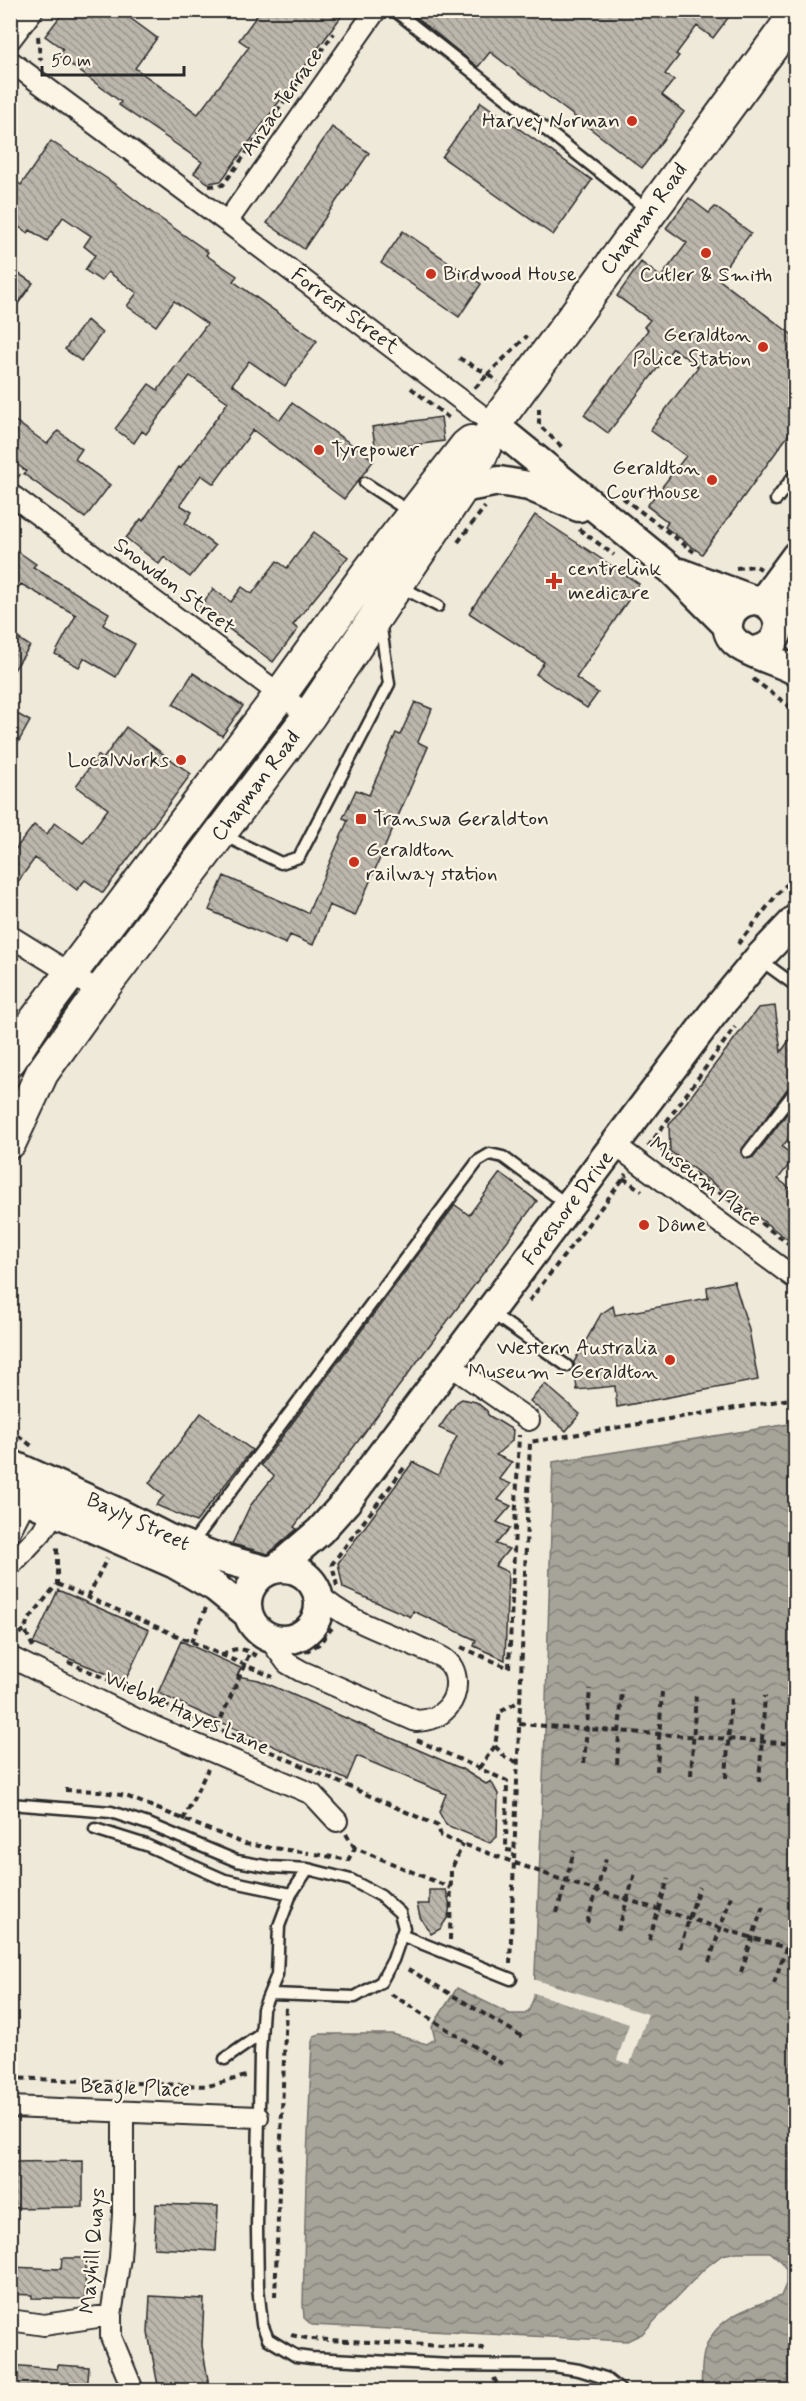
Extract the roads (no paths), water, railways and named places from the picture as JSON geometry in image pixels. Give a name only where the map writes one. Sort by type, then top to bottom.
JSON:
[{"type":"main road","name":"Chapman Road","points":[[10,1142],[42,1073],[100,992],[309,716],[397,585],[476,494],[482,455],[494,425],[795,14]]},
{"type":"main road","name":"Chapman Road","points":[[10,1060],[37,1017],[280,695],[366,574],[466,446],[494,425]]},
{"type":"street","name":"Anzac Terrace","points":[[227,222],[376,10]]},
{"type":"street","points":[[10,40],[35,18]]},
{"type":"street","name":"Forrest Street","points":[[10,61],[494,425],[672,570],[728,626],[733,641],[746,650],[752,664]]},
{"type":"street","points":[[476,494],[499,481],[529,486],[609,519]]},
{"type":"street","name":"Snowdon Street","points":[[10,494],[309,716]]},
{"type":"street","points":[[752,664],[774,641],[774,619],[795,556]]},
{"type":"street","name":"Forrest Street","points":[[672,570],[774,619]]},
{"type":"street","points":[[774,619],[795,590]]},
{"type":"street","points":[[728,626],[733,611],[738,605],[774,619]]},
{"type":"street","points":[[752,664],[795,671]]},
{"type":"street","name":"Foreshore Drive","points":[[272,1570],[320,1531],[346,1502],[450,1365],[500,1319],[570,1206],[712,1015],[758,959],[795,919]]},
{"type":"street","points":[[10,936],[100,992]]},
{"type":"street","name":"Museum Place","points":[[615,1145],[795,1279]]},
{"type":"street","points":[[450,1365],[524,1423]]},
{"type":"street","name":"Bayly Street","points":[[10,1464],[25,1489],[59,1513],[175,1564],[215,1587],[248,1614]]},
{"type":"street","points":[[10,1531],[25,1489]]},
{"type":"street","name":"Foreshore Drive","points":[[323,1590],[327,1539],[346,1502]]},
{"type":"street","points":[[10,1566],[59,1513]]},
{"type":"street","name":"Bayly Street","points":[[59,1513],[167,1538],[190,1547],[272,1570]]},
{"type":"street","points":[[272,1570],[298,1571],[323,1590],[328,1604],[346,1615],[445,1659],[455,1676],[457,1689],[453,1701],[444,1712],[433,1720],[416,1721],[302,1671],[260,1649],[259,1632],[248,1614],[248,1594],[259,1577],[272,1570]]},
{"type":"street","points":[[260,1649],[307,1631],[318,1614],[323,1590]]},
{"type":"street","name":"Wiebbe Hayes Lane","points":[[11,1647],[136,1719],[312,1794],[337,1821]]},
{"type":"street","name":"Beagle Place","points":[[10,2107],[258,2117]]},
{"type":"street","name":"Mayhill Quays","points":[[123,2112],[123,2214],[120,2258],[111,2315],[111,2337],[133,2391]]},
{"type":"street","points":[[10,2320],[44,2325],[111,2315]]},
{"type":"lane","points":[[394,10],[649,211]]},
{"type":"lane","points":[[776,500],[795,473]]},
{"type":"lane","points":[[364,483],[414,515]]},
{"type":"lane","points":[[397,585],[438,606]]},
{"type":"lane","points":[[220,833],[281,863],[300,857],[389,684],[379,611]]},
{"type":"lane","points":[[758,959],[795,986]]},
{"type":"lane","points":[[748,1152],[795,1090]]},
{"type":"lane","points":[[190,1547],[478,1161],[490,1154],[503,1157],[570,1206]]},
{"type":"lane","points":[[500,1319],[567,1366]]},
{"type":"lane","points":[[10,1804],[111,1812],[151,1825],[237,1861],[308,1869],[351,1880],[381,1896],[400,1913],[404,1928],[393,1960],[381,1982],[355,1997],[271,1994]]},
{"type":"lane","points":[[95,1829],[146,1845],[225,1880],[291,1894]]},
{"type":"lane","points":[[308,1869],[291,1894],[277,1932],[278,1975],[263,2009],[258,2117],[258,2287],[262,2324],[268,2339],[296,2356],[311,2358],[452,2365],[554,2366],[579,2370],[605,2378],[620,2391]]},
{"type":"lane","points":[[401,1935],[511,1974]]},
{"type":"lane","points":[[225,2059],[261,2034]]},
{"type":"water","points":[[795,1423],[795,2390],[701,2390],[704,2353],[716,2330],[724,2322],[746,2309],[781,2296],[786,2284],[786,2270],[782,2262],[770,2252],[737,2252],[722,2255],[704,2269],[642,2334],[627,2341],[312,2325],[304,2318],[303,2304],[306,2181],[314,2036],[320,2034],[392,2034],[427,2044],[435,2039],[432,2027],[457,1988],[510,2014],[525,2014],[534,1997],[553,1462]]},
{"type":"place","name":"Harvey Norman","points":[[632,121]]},
{"type":"place","name":"Cutler & Smith","points":[[706,253]]},
{"type":"place","name":"Birdwood House","points":[[431,274]]},
{"type":"place","name":"Geraldton Police Station","points":[[763,347]]},
{"type":"place","name":"Tyrepower","points":[[319,450]]},
{"type":"place","name":"Geraldton Courthouse","points":[[712,480]]},
{"type":"place","name":"centrelink medicare","points":[[554,581]]},
{"type":"place","name":"LocalWorks","points":[[181,760]]},
{"type":"place","name":"Transwa Geraldton","points":[[361,819]]},
{"type":"place","name":"Geraldton railway station","points":[[354,862]]},
{"type":"place","name":"Dôme","points":[[644,1225]]},
{"type":"place","name":"Western Australia Museum - Geraldton","points":[[670,1360]]}]
